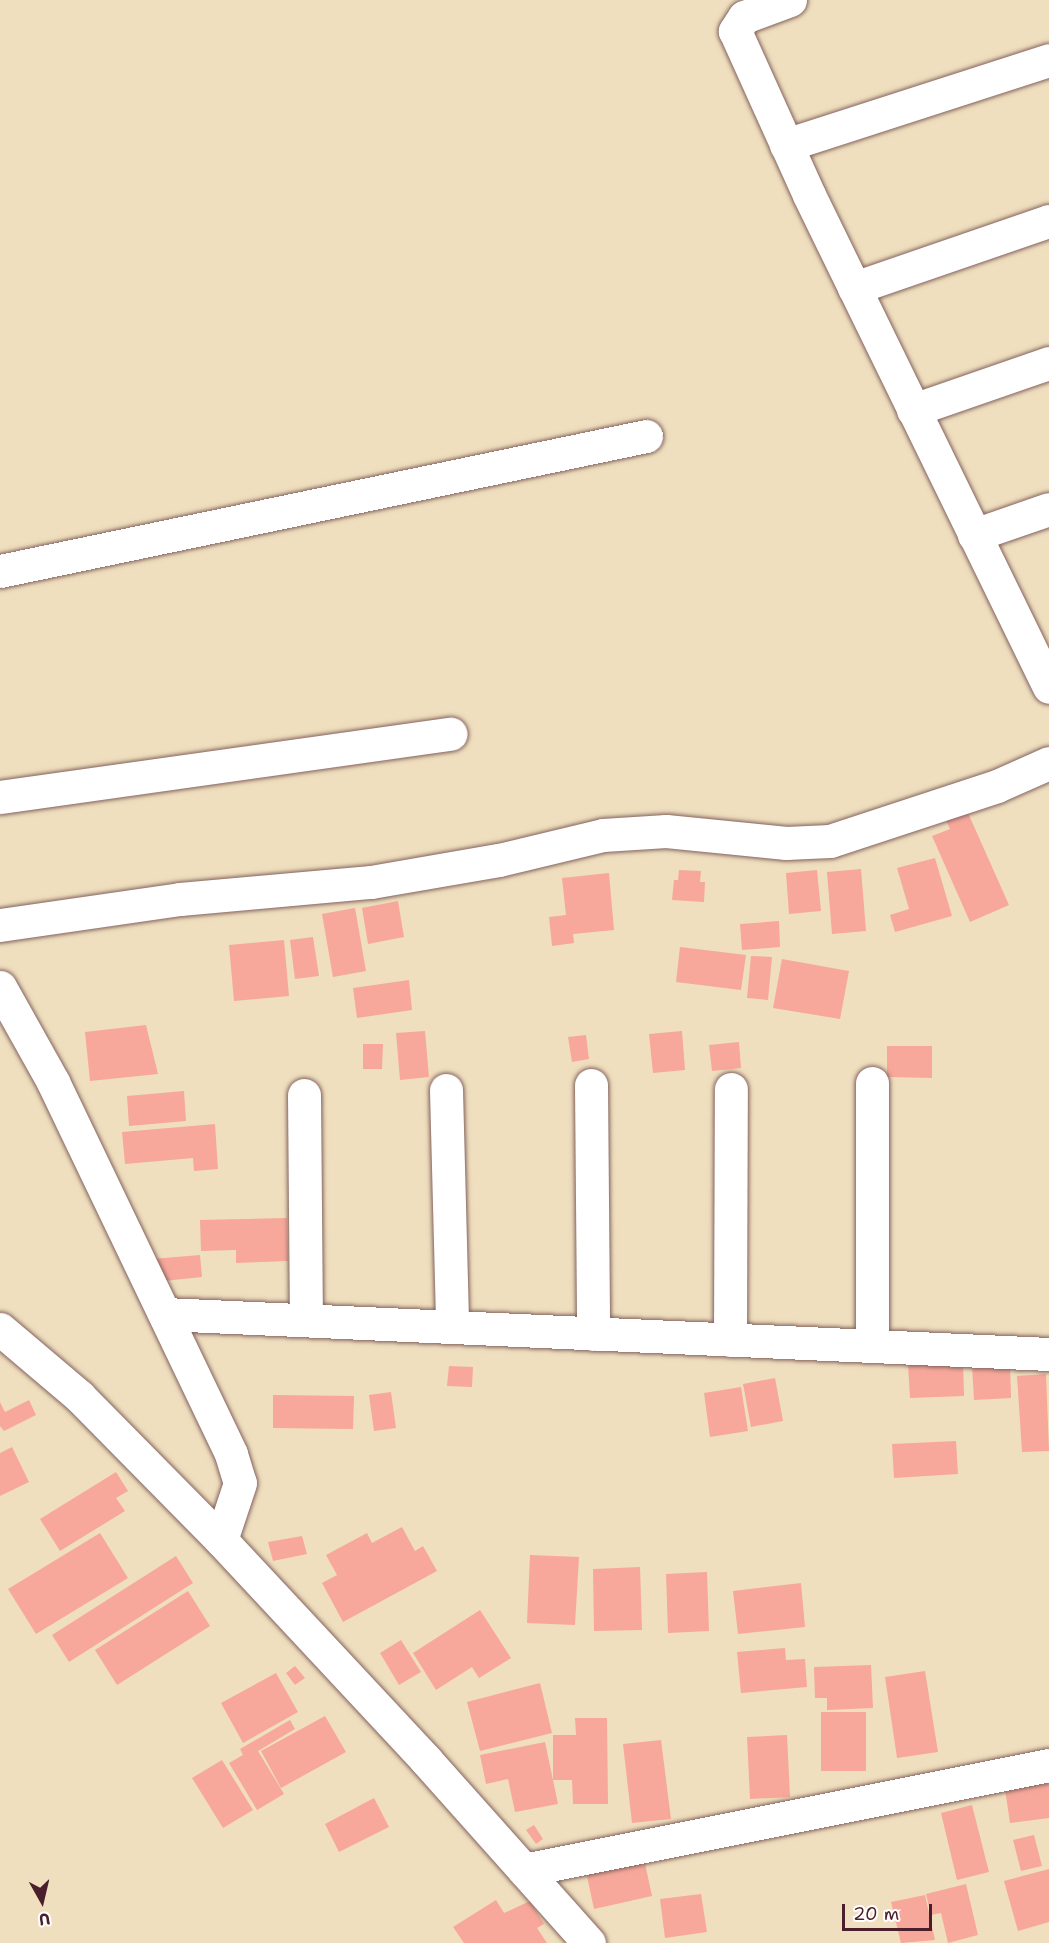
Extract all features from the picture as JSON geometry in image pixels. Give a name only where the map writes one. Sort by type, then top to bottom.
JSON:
[{"type":"street","points":[[790,0],[744,17],[735,31],[786,145],[974,535],[1041,654],[1049,687]]},
{"type":"street","points":[[786,145],[1049,60]]},
{"type":"street","points":[[854,288],[1049,221]]},
{"type":"street","points":[[913,410],[1049,363]]},
{"type":"street","points":[[0,571],[646,436]]},
{"type":"street","points":[[974,535],[1049,509]]},
{"type":"street","points":[[0,797],[451,734]]},
{"type":"street","points":[[0,926],[180,899],[371,882],[499,860],[603,835],[666,831],[786,843],[830,841],[881,828],[997,786],[1049,763]]},
{"type":"street","points":[[0,987],[53,1082],[231,1454],[240,1484],[221,1540]]},
{"type":"street","points":[[872,1083],[872,1346]]},
{"type":"street","points":[[591,1085],[593,1334]]},
{"type":"street","points":[[730,1340],[731,1089]]},
{"type":"street","points":[[446,1090],[452,1327]]},
{"type":"street","points":[[304,1095],[306,1320]]},
{"type":"street","points":[[165,1314],[1049,1354]]},
{"type":"street","points":[[5,1342],[79,1396],[221,1540],[589,1943]]},
{"type":"street","points":[[524,1870],[1049,1765]]},
{"type":"building","points":[[964,804],[1009,905],[970,922],[932,836],[950,829],[943,814]]},
{"type":"building","points":[[935,858],[952,916],[895,932],[890,915],[909,909],[897,868]]},
{"type":"building","points":[[861,869],[866,931],[832,934],[827,872]]},
{"type":"building","points":[[679,870],[701,871],[700,882],[705,882],[704,902],[672,900],[674,880],[678,880]]},
{"type":"building","points":[[817,870],[821,911],[789,914],[786,873]]},
{"type":"building","points":[[609,873],[614,930],[573,934],[574,943],[552,946],[549,917],[566,915],[562,878]]},
{"type":"building","points":[[398,901],[404,937],[368,944],[362,908]]},
{"type":"building","points":[[355,908],[366,971],[333,977],[322,914]]},
{"type":"building","points":[[779,921],[780,947],[742,950],[740,924]]},
{"type":"building","points":[[313,937],[319,976],[295,979],[290,940]]},
{"type":"building","points":[[284,940],[289,996],[234,1001],[229,945]]},
{"type":"building","points":[[680,947],[746,955],[741,990],[676,982]]},
{"type":"building","points":[[751,956],[772,957],[768,1000],[747,998]]},
{"type":"building","points":[[782,959],[849,971],[840,1019],[773,1008]]},
{"type":"building","points":[[409,980],[412,1010],[357,1018],[353,988]]},
{"type":"building","points":[[146,1025],[158,1074],[90,1081],[85,1032]]},
{"type":"building","points":[[425,1031],[429,1077],[400,1080],[396,1033]]},
{"type":"building","points":[[682,1031],[685,1070],[653,1073],[649,1034]]},
{"type":"building","points":[[586,1035],[589,1059],[572,1062],[568,1037]]},
{"type":"building","points":[[739,1042],[741,1068],[712,1071],[709,1045]]},
{"type":"building","points":[[363,1044],[383,1044],[382,1069],[363,1069]]},
{"type":"building","points":[[887,1046],[932,1046],[932,1078],[887,1077]]},
{"type":"building","points":[[184,1091],[186,1121],[129,1126],[127,1096]]},
{"type":"building","points":[[215,1124],[218,1169],[194,1171],[193,1158],[125,1164],[122,1132]]},
{"type":"building","points":[[287,1218],[288,1261],[236,1263],[236,1250],[201,1251],[200,1220]]},
{"type":"building","points":[[200,1255],[202,1277],[154,1282],[152,1259]]},
{"type":"building","points":[[963,1362],[964,1396],[910,1398],[908,1364]]},
{"type":"building","points":[[1010,1364],[1011,1398],[974,1400],[972,1366]]},
{"type":"building","points":[[449,1366],[473,1367],[472,1387],[447,1386]]},
{"type":"building","points":[[1046,1374],[1049,1451],[1022,1452],[1017,1376]]},
{"type":"building","points":[[775,1378],[783,1421],[751,1427],[743,1384]]},
{"type":"building","points":[[741,1387],[748,1431],[710,1437],[704,1393]]},
{"type":"building","points":[[391,1392],[396,1428],[374,1431],[369,1395]]},
{"type":"building","points":[[273,1395],[354,1396],[353,1429],[273,1428]]},
{"type":"building","points":[[29,1400],[36,1415],[4,1431],[0,1426],[0,1402],[5,1412]]},
{"type":"building","points":[[956,1441],[958,1474],[894,1478],[892,1444]]},
{"type":"building","points":[[12,1447],[29,1482],[0,1496],[0,1453]]},
{"type":"building","points":[[116,1472],[128,1491],[116,1498],[125,1511],[60,1551],[40,1519]]},
{"type":"building","points":[[402,1527],[415,1551],[423,1546],[437,1571],[343,1622],[322,1583],[337,1575],[326,1555],[367,1533],[372,1543]]},
{"type":"building","points":[[100,1533],[128,1578],[36,1634],[8,1589]]},
{"type":"building","points":[[302,1536],[307,1554],[273,1561],[268,1542]]},
{"type":"building","points":[[530,1555],[579,1557],[575,1625],[527,1623]]},
{"type":"building","points":[[176,1556],[193,1583],[69,1662],[52,1635]]},
{"type":"building","points":[[640,1567],[642,1630],[594,1631],[593,1569]]},
{"type":"building","points":[[707,1572],[709,1631],[668,1633],[666,1574]]},
{"type":"building","points":[[801,1583],[805,1627],[738,1634],[733,1591]]},
{"type":"building","points":[[188,1591],[210,1626],[117,1685],[95,1650]]},
{"type":"building","points":[[480,1610],[511,1658],[479,1678],[472,1667],[436,1690],[413,1653]]},
{"type":"building","points":[[401,1640],[421,1672],[399,1685],[380,1653]]},
{"type":"building","points":[[785,1648],[786,1660],[805,1659],[807,1687],[741,1693],[737,1652]]},
{"type":"building","points":[[871,1665],[873,1708],[827,1710],[827,1698],[815,1698],[814,1667]]},
{"type":"building","points":[[295,1666],[305,1678],[295,1685],[286,1673]]},
{"type":"building","points":[[925,1671],[938,1752],[897,1758],[885,1677]]},
{"type":"building","points":[[276,1673],[298,1712],[243,1743],[221,1703]]},
{"type":"building","points":[[540,1683],[552,1733],[480,1751],[467,1702]]},
{"type":"building","points":[[821,1712],[866,1712],[866,1771],[821,1771]]},
{"type":"building","points":[[325,1716],[346,1752],[281,1788],[261,1751]]},
{"type":"building","points":[[575,1718],[607,1718],[608,1804],[573,1804],[572,1780],[553,1780],[553,1735],[576,1735]]},
{"type":"building","points":[[290,1720],[295,1729],[258,1751],[284,1794],[257,1810],[229,1763],[243,1755],[240,1749]]},
{"type":"building","points":[[787,1735],[790,1797],[750,1799],[747,1737]]},
{"type":"building","points":[[661,1740],[671,1819],[632,1823],[623,1744]]},
{"type":"building","points":[[545,1742],[558,1804],[515,1812],[508,1779],[486,1784],[480,1755]]},
{"type":"building","points":[[222,1760],[253,1810],[223,1828],[192,1778]]},
{"type":"building","points":[[1049,1783],[1049,1818],[1010,1823],[1005,1789]]},
{"type":"building","points":[[374,1798],[389,1827],[339,1852],[325,1824]]},
{"type":"building","points":[[972,1805],[989,1872],[957,1880],[941,1813]]},
{"type":"building","points":[[534,1825],[543,1839],[536,1844],[526,1830]]},
{"type":"building","points":[[1034,1835],[1042,1866],[1021,1871],[1013,1840]]},
{"type":"building","points":[[643,1854],[652,1896],[594,1909],[585,1867]]},
{"type":"building","points":[[1049,1869],[1049,1922],[1018,1931],[1004,1881]]},
{"type":"building","points":[[966,1884],[978,1935],[948,1943],[941,1913],[931,1915],[926,1894]]},
{"type":"building","points":[[701,1894],[707,1932],[665,1938],[660,1899]]},
{"type":"building","points":[[925,1895],[935,1940],[901,1943],[891,1902]]},
{"type":"building","points":[[496,1900],[504,1913],[530,1901],[544,1924],[537,1928],[547,1943],[464,1943],[453,1927]]}]
